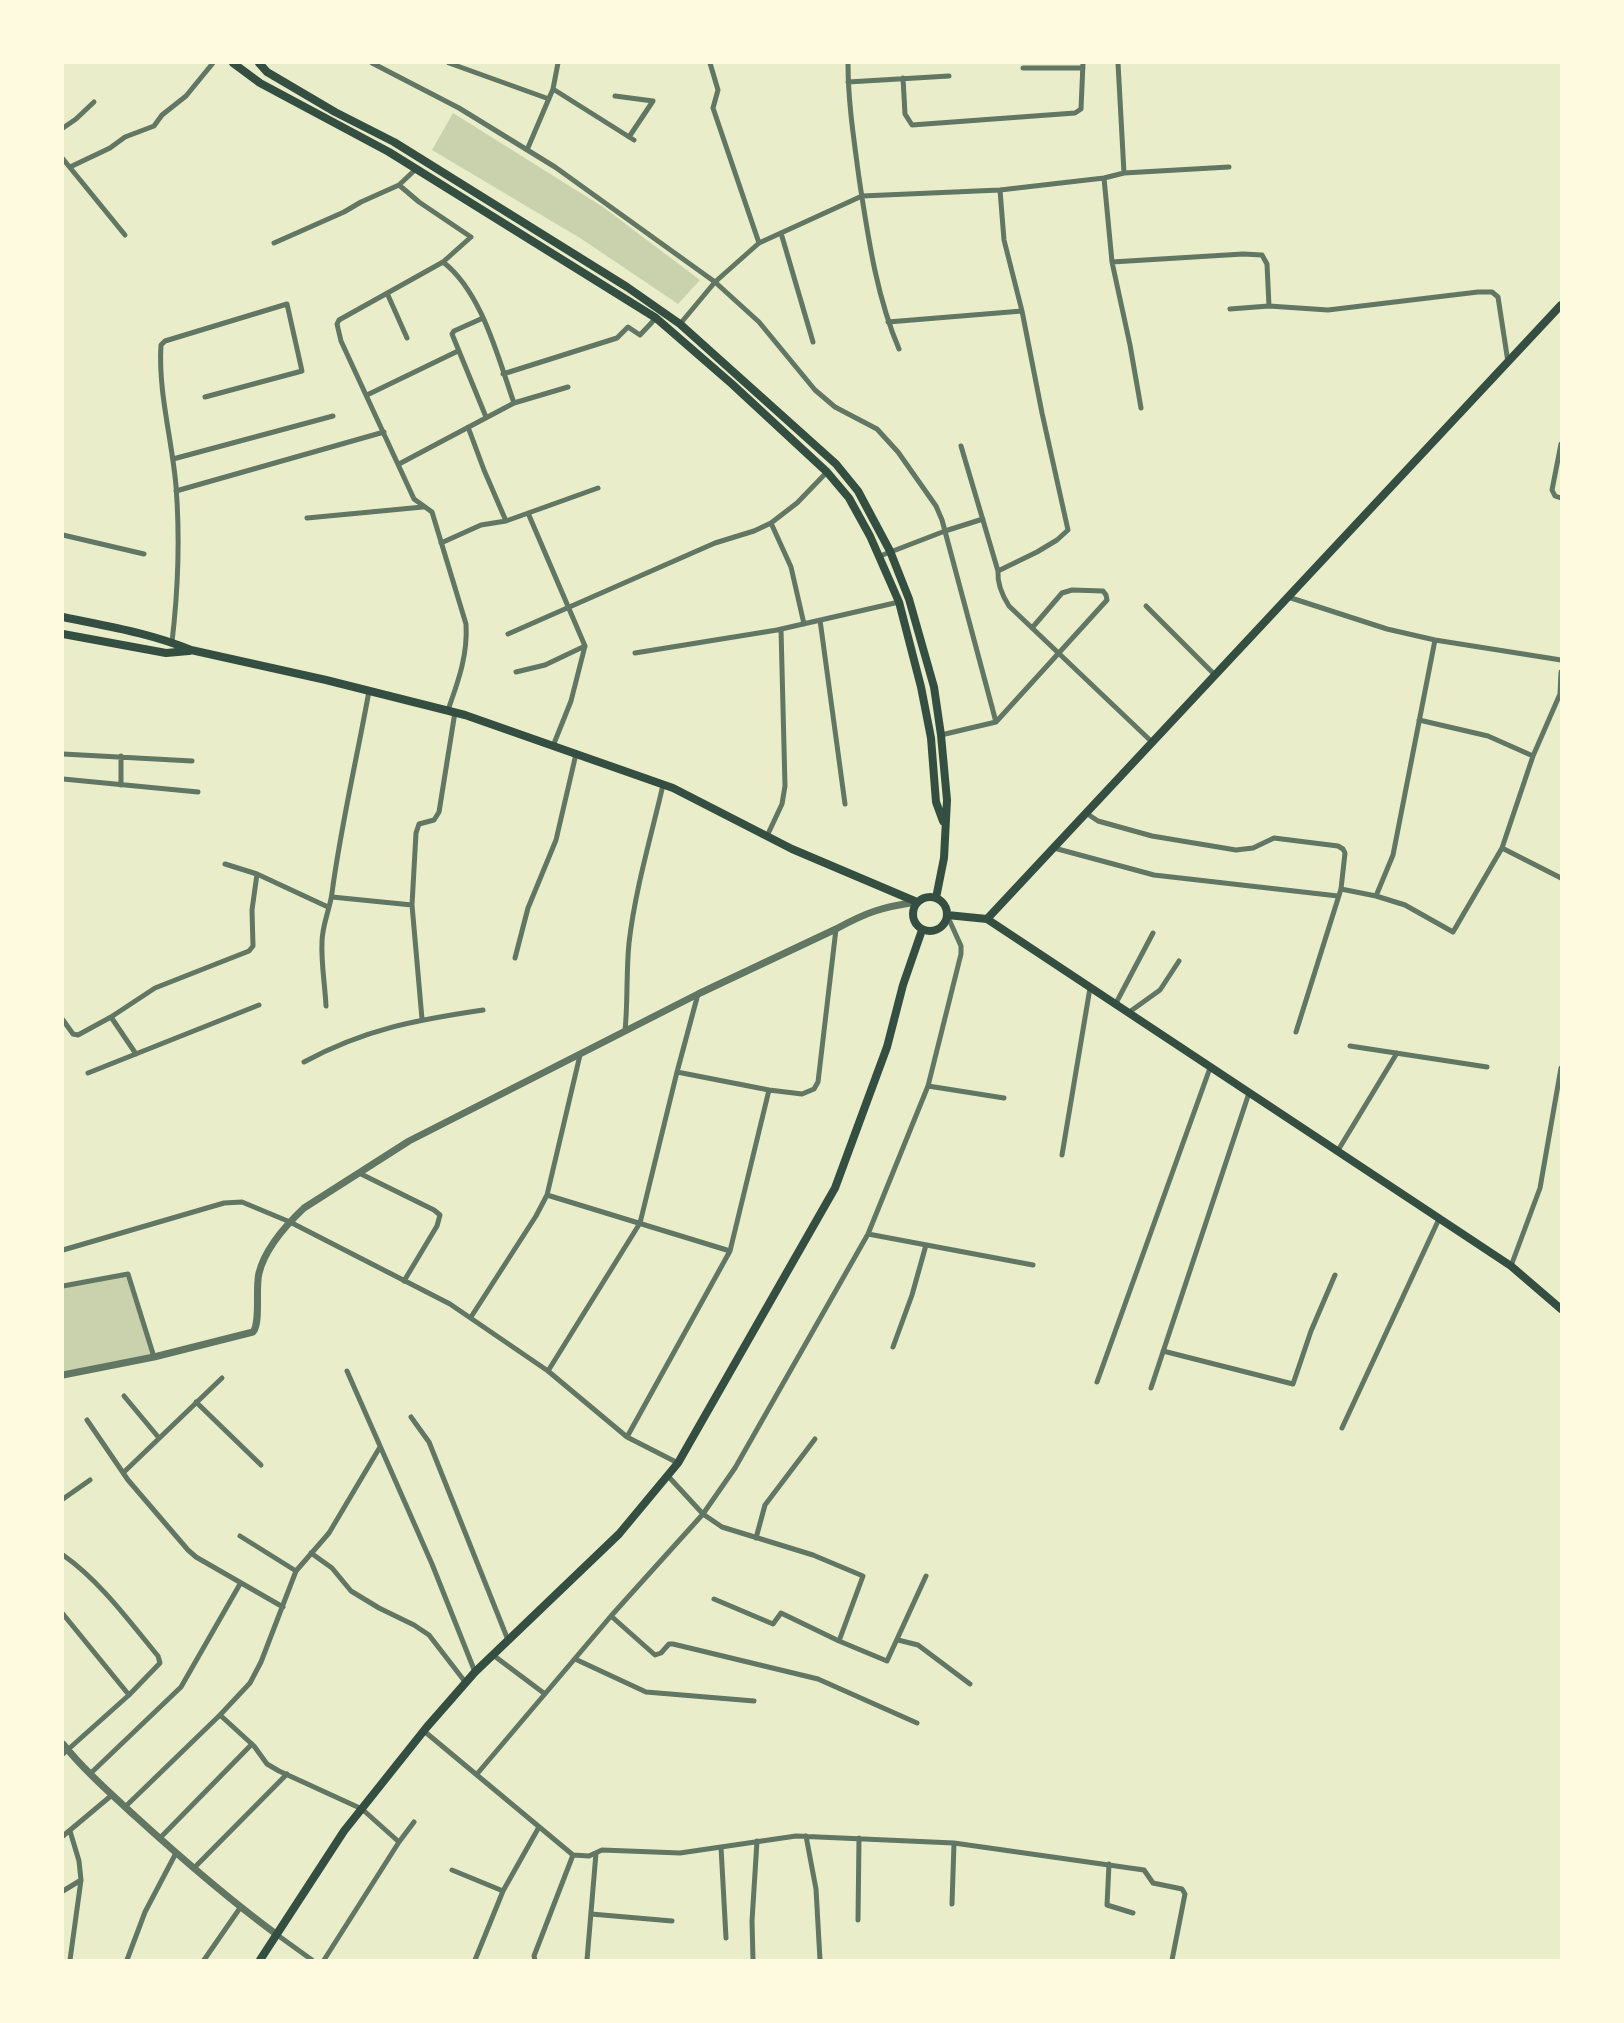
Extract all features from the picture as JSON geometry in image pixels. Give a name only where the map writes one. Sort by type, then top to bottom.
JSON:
[{"type":"main road","points":[[233,63],[260,83],[389,152],[656,318],[732,384],[827,472],[849,498],[880,556],[899,602],[921,687],[931,738],[936,801],[945,825]]},
{"type":"main road","points":[[259,63],[267,72],[335,112],[394,142],[627,287],[680,324],[836,464],[858,491],[890,551],[909,599],[934,687],[947,800],[944,858],[936,898]]},
{"type":"main road","points":[[621,296],[627,287]]},
{"type":"main road","points":[[987,919],[1214,674],[1561,307]]},
{"type":"main road","points":[[732,384],[740,376]]},
{"type":"main road","points":[[63,617],[172,642],[191,650],[451,711],[663,785],[767,836],[917,902]]},
{"type":"main road","points":[[129,647],[131,632]]},
{"type":"main road","points":[[63,634],[166,654],[191,650]]},
{"type":"main road","points":[[924,898],[936,898],[946,907],[947,915],[940,928],[931,931],[922,930],[917,926],[913,918],[917,902],[924,898]]},
{"type":"main road","points":[[947,915],[987,919],[1511,1266],[1561,1309]]},
{"type":"main road","points":[[260,1960],[344,1831],[424,1731],[475,1672],[619,1534],[678,1463],[835,1188],[887,1047],[903,985],[922,930]]},
{"type":"street","points":[[70,167],[111,148],[125,137],[154,126],[162,115],[186,96],[213,63]]},
{"type":"street","points":[[372,63],[459,108],[555,166],[715,282],[759,322],[815,390],[836,407],[877,429],[891,444],[936,506],[945,531],[996,722]]},
{"type":"street","points":[[449,63],[549,99]]},
{"type":"street","points":[[527,150],[553,89],[558,63]]},
{"type":"street","points":[[710,63],[718,90],[714,108],[759,243]]},
{"type":"street","points":[[848,63],[850,111],[873,265],[888,322],[899,349]]},
{"type":"street","points":[[1118,63],[1124,174]]},
{"type":"street","points":[[903,78],[905,114],[909,123],[916,125],[1078,112],[1081,109],[1083,66],[1023,68]]},
{"type":"street","points":[[848,82],[949,76]]},
{"type":"street","points":[[553,89],[632,139],[653,101],[615,96]]},
{"type":"street","points":[[63,128],[94,102]]},
{"type":"street","points":[[63,159],[125,235]]},
{"type":"street","points":[[680,324],[715,282],[759,243],[862,196],[1000,190],[1124,174],[1229,167]]},
{"type":"street","points":[[274,243],[399,185],[416,169]]},
{"type":"street","points":[[1104,178],[1112,262],[1141,408]]},
{"type":"street","points":[[399,185],[419,202],[471,237],[442,262],[338,322],[341,341],[414,499],[432,512],[466,624],[467,636],[461,675],[451,711],[439,812],[434,820],[421,823],[417,828],[412,905],[422,1019]]},
{"type":"street","points":[[998,571],[1037,552],[1068,530],[1022,311],[1004,240],[1000,190]]},
{"type":"street","points":[[781,233],[813,342]]},
{"type":"street","points":[[1112,262],[1243,254],[1262,255],[1267,264],[1269,306]]},
{"type":"street","points":[[442,262],[469,291],[483,318],[514,404]]},
{"type":"street","points":[[1230,309],[1269,306],[1328,310],[1492,292],[1498,297],[1508,362]]},
{"type":"street","points":[[387,293],[407,338]]},
{"type":"street","points":[[172,642],[178,527],[173,459],[164,398],[162,342],[287,304],[302,371],[205,397]]},
{"type":"street","points":[[888,322],[1022,311]]},
{"type":"street","points":[[483,318],[452,334],[486,417]]},
{"type":"street","points":[[504,374],[617,338],[628,327],[640,335],[656,318]]},
{"type":"street","points":[[367,395],[458,351]]},
{"type":"street","points":[[399,464],[514,404],[568,387]]},
{"type":"street","points":[[173,459],[333,416]]},
{"type":"street","points":[[468,427],[483,470],[506,521]]},
{"type":"street","points":[[176,491],[384,432]]},
{"type":"street","points":[[1561,444],[1552,490],[1555,496],[1561,498]]},
{"type":"street","points":[[961,446],[998,571],[997,579],[1009,606],[1152,742]]},
{"type":"street","points":[[508,634],[715,543],[771,524],[797,503],[827,472]]},
{"type":"street","points":[[441,543],[481,525],[506,521],[598,488]]},
{"type":"street","points":[[307,518],[423,507]]},
{"type":"street","points":[[528,513],[585,646],[571,701],[553,746]]},
{"type":"street","points":[[880,556],[983,519]]},
{"type":"street","points":[[771,524],[791,567],[804,624]]},
{"type":"street","points":[[63,535],[144,554]]},
{"type":"street","points":[[941,735],[996,722],[1107,600],[1106,595],[1103,591],[1068,590],[1062,593],[1032,628]]},
{"type":"street","points":[[1288,597],[1387,629],[1435,640],[1561,660]]},
{"type":"street","points":[[635,653],[781,629],[899,602]]},
{"type":"street","points":[[1146,606],[1214,674]]},
{"type":"street","points":[[820,620],[845,804]]},
{"type":"street","points":[[767,836],[782,804],[785,786],[781,629]]},
{"type":"street","points":[[1376,896],[1393,855],[1435,640]]},
{"type":"street","points":[[516,672],[545,665],[585,646]]},
{"type":"street","points":[[1341,889],[1405,905],[1453,932],[1503,848],[1533,756],[1560,694],[1561,672]]},
{"type":"street","points":[[326,1006],[322,941],[332,897],[344,811],[354,776],[369,691]]},
{"type":"street","points":[[1419,720],[1488,736],[1533,756]]},
{"type":"street","points":[[63,754],[192,761]]},
{"type":"street","points":[[515,958],[528,908],[556,840],[576,754]]},
{"type":"street","points":[[121,785],[122,756]]},
{"type":"street","points":[[63,779],[198,792]]},
{"type":"street","points":[[625,1031],[629,944],[663,785]]},
{"type":"street","points":[[1086,813],[1098,821],[1152,836],[1236,850],[1253,848],[1274,838],[1338,846],[1343,849],[1345,853],[1341,889],[1296,1032]]},
{"type":"street","points":[[1054,848],[1154,875],[1338,896]]},
{"type":"street","points":[[1503,848],[1561,878]]},
{"type":"street","points":[[225,864],[257,874],[328,907]]},
{"type":"street","points":[[63,1020],[75,1035],[111,1017],[155,988],[251,949],[254,938],[252,910],[257,874]]},
{"type":"street","points":[[332,897],[412,905]]},
{"type":"street","points":[[63,1375],[154,1357],[254,1331],[259,1274],[267,1254],[290,1222],[304,1208],[409,1141],[699,994],[836,929],[864,913],[917,902]]},
{"type":"street","points":[[477,1774],[611,1616],[703,1514],[735,1468],[868,1234],[928,1086],[961,954],[961,946],[947,915]]},
{"type":"street","points":[[677,1072],[802,1094],[808,1093],[816,1086],[836,929]]},
{"type":"street","points":[[1115,1005],[1153,933]]},
{"type":"street","points":[[1128,1013],[1160,990],[1179,961]]},
{"type":"street","points":[[1062,1155],[1090,988]]},
{"type":"street","points":[[548,1371],[640,1223],[677,1072],[699,994]]},
{"type":"street","points":[[88,1072],[259,1005]]},
{"type":"street","points":[[304,1062],[332,1047],[365,1034],[422,1019],[483,1010]]},
{"type":"street","points":[[111,1017],[136,1054]]},
{"type":"street","points":[[1350,1046],[1487,1067]]},
{"type":"street","points":[[1337,1152],[1397,1053]]},
{"type":"street","points":[[471,1317],[547,1195],[579,1054]]},
{"type":"street","points":[[1097,1382],[1210,1068]]},
{"type":"street","points":[[1511,1266],[1540,1188],[1558,1103],[1561,1068]]},
{"type":"street","points":[[928,1086],[1004,1098]]},
{"type":"street","points":[[627,1437],[730,1251],[769,1090]]},
{"type":"street","points":[[1150,1388],[1249,1094]]},
{"type":"street","points":[[359,1173],[440,1215],[437,1226],[404,1281]]},
{"type":"street","points":[[547,1195],[730,1251]]},
{"type":"street","points":[[63,1250],[224,1203],[242,1202],[290,1222],[471,1317],[548,1371],[627,1437],[678,1463]]},
{"type":"street","points":[[1342,1428],[1439,1219]]},
{"type":"street","points":[[868,1234],[1033,1265]]},
{"type":"street","points":[[893,1347],[912,1295],[926,1245]]},
{"type":"street","points":[[63,1286],[128,1274],[154,1357]]},
{"type":"street","points":[[1163,1351],[1293,1384],[1311,1330],[1335,1275]]},
{"type":"street","points":[[347,1371],[432,1564],[475,1672]]},
{"type":"street","points":[[123,1473],[222,1378]]},
{"type":"street","points":[[124,1396],[159,1438]]},
{"type":"street","points":[[196,1402],[261,1465]]},
{"type":"street","points":[[411,1417],[429,1442],[508,1640]]},
{"type":"street","points":[[87,1420],[123,1473],[188,1550],[240,1584],[283,1607]]},
{"type":"street","points":[[756,1538],[765,1505],[815,1439]]},
{"type":"street","points":[[125,1807],[242,1693],[254,1675],[296,1570],[340,1517],[380,1447]]},
{"type":"street","points":[[668,1476],[703,1514],[722,1527],[813,1555],[863,1576],[839,1641]]},
{"type":"street","points":[[63,1499],[90,1480]]},
{"type":"street","points":[[240,1536],[296,1570]]},
{"type":"street","points":[[311,1553],[332,1568],[351,1591],[429,1635],[466,1683]]},
{"type":"street","points":[[63,1555],[106,1595],[158,1656],[159,1666],[66,1753]]},
{"type":"street","points":[[714,1599],[773,1624],[781,1612],[839,1641],[887,1661],[926,1576]]},
{"type":"street","points":[[91,1773],[181,1687],[240,1584]]},
{"type":"street","points":[[63,1614],[129,1695]]},
{"type":"street","points":[[611,1616],[655,1655],[661,1653],[669,1644],[673,1644],[819,1679],[917,1723]]},
{"type":"street","points":[[898,1640],[918,1645],[970,1684]]},
{"type":"street","points":[[493,1654],[545,1694]]},
{"type":"street","points":[[575,1659],[646,1692],[754,1701]]},
{"type":"street","points":[[220,1715],[252,1744],[267,1764],[362,1809],[399,1842]]},
{"type":"street","points":[[424,1731],[573,1855],[588,1856],[602,1850],[680,1853],[806,1836],[954,1843],[1144,1870],[1153,1882],[1182,1889],[1185,1894],[1172,1960]]},
{"type":"street","points":[[63,1744],[66,1753],[91,1773],[176,1853],[240,1908],[312,1960]]},
{"type":"street","points":[[160,1838],[252,1744]]},
{"type":"street","points":[[194,1868],[287,1774]]},
{"type":"street","points":[[63,1836],[112,1795]]},
{"type":"street","points":[[324,1960],[414,1822]]},
{"type":"street","points":[[475,1960],[503,1891],[539,1827]]},
{"type":"street","points":[[70,1831],[79,1861],[81,1880],[70,1960]]},
{"type":"street","points":[[806,1836],[816,1889],[820,1960]]},
{"type":"street","points":[[858,1920],[859,1838]]},
{"type":"street","points":[[753,1960],[752,1921],[757,1841]]},
{"type":"street","points":[[952,1904],[954,1843]]},
{"type":"street","points":[[721,1847],[726,1938]]},
{"type":"street","points":[[128,1960],[145,1912],[176,1853]]},
{"type":"street","points":[[587,1960],[596,1853]]},
{"type":"street","points":[[535,1960],[534,1956],[573,1855]]},
{"type":"street","points":[[1109,1864],[1107,1905],[1133,1913]]},
{"type":"street","points":[[453,1869],[503,1891]]},
{"type":"street","points":[[63,1883],[65,1890],[81,1880]]},
{"type":"street","points":[[204,1960],[240,1908]]},
{"type":"street","points":[[591,1914],[672,1921]]},
{"type":"green space","points":[[453,113],[603,207],[700,280],[678,304],[580,238],[432,150]]},
{"type":"green space","points":[[126,1276],[151,1355],[63,1373],[63,1288]]}]
